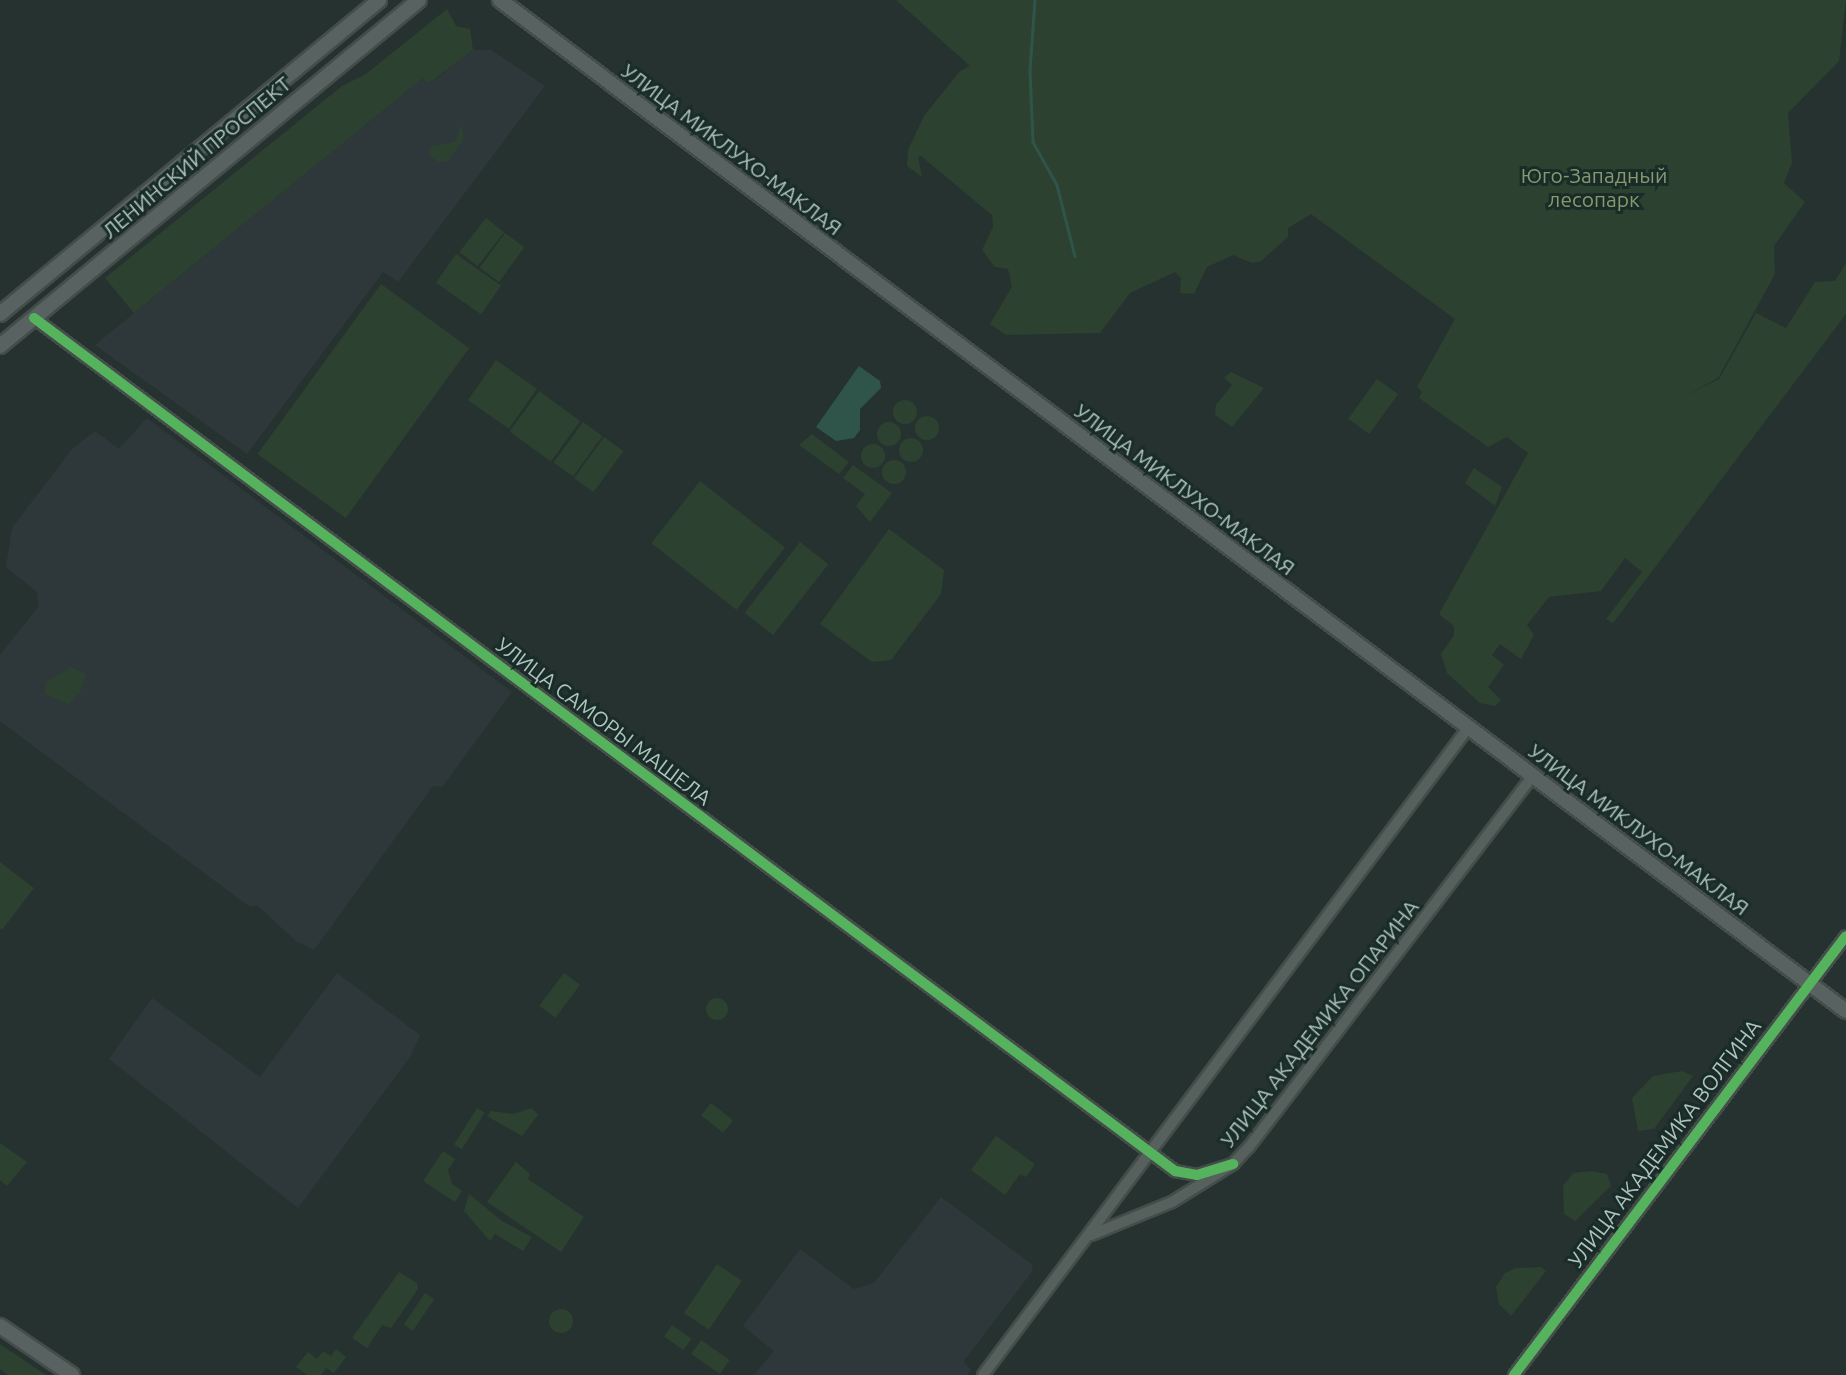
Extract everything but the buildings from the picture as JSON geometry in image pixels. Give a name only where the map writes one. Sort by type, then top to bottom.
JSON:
[{"type":"main road","name":"ЛЕНИНСКИЙ ПРОСПЕКТ","points":[[0,314],[379,0]]},
{"type":"main road","name":"ЛЕНИНСКИЙ ПРОСПЕКТ","points":[[0,346],[419,0]]},
{"type":"main road","name":"УЛИЦА МИКЛУХО-МАКЛАЯ","points":[[500,0],[1846,1012]]},
{"type":"main road","points":[[0,1326],[72,1375]]},
{"type":"street","name":"УЛИЦА САМОРЫ МАШЕЛА","points":[[34,318],[1152,1154],[1186,1175],[1233,1164]]},
{"type":"street","points":[[983,1375],[1152,1154],[1468,728]]},
{"type":"street","name":"УЛИЦА АКАДЕМИКА ОПАРИНА","points":[[1089,1236],[1172,1202],[1233,1164],[1324,1053],[1533,776]]},
{"type":"street","name":"УЛИЦА АКАДЕМИКА ВОЛГИНА","points":[[1514,1375],[1846,936]]},
{"type":"shaded area","points":[[473,50],[491,50],[545,86],[398,282],[383,272],[247,454],[95,345],[424,77],[429,84]]},
{"type":"shaded area","points":[[859,366],[880,381],[881,388],[860,409],[860,430],[854,438],[836,441],[816,427]]},
{"type":"shaded area","points":[[147,418],[512,692],[442,787],[433,786],[314,950],[297,942],[257,905],[250,907],[0,721],[0,655],[39,606],[37,592],[6,567],[12,528],[72,449],[95,431],[119,449]]},
{"type":"shaded area","points":[[337,973],[420,1035],[410,1057],[298,1208],[109,1059],[152,998],[260,1077]]},
{"type":"shaded area","points":[[941,1197],[1033,1265],[1031,1273],[963,1362],[971,1369],[967,1375],[754,1375],[774,1351],[743,1326],[800,1249],[854,1289],[874,1283]]},
{"type":"green space","name":"Юго-Западный лесопарк","points":[[896,0],[1846,0],[1839,61],[1788,113],[1792,163],[1784,183],[1805,202],[1774,246],[1775,274],[1718,378],[1685,396],[1719,379],[1756,313],[1786,328],[1815,282],[1835,281],[1846,263],[1846,314],[1613,623],[1606,619],[1642,572],[1625,558],[1601,591],[1549,597],[1527,625],[1534,635],[1521,659],[1500,644],[1492,655],[1504,665],[1488,687],[1501,700],[1495,706],[1480,703],[1447,673],[1441,654],[1454,635],[1454,626],[1439,614],[1528,453],[1507,437],[1488,447],[1419,398],[1422,392],[1417,387],[1455,319],[1311,214],[1288,228],[1288,237],[1261,261],[1252,263],[1233,255],[1207,267],[1194,294],[1180,293],[1181,278],[1175,272],[1130,293],[1100,333],[1006,335],[990,324],[1012,287],[1008,269],[995,267],[982,250],[993,227],[992,215],[921,156],[918,157],[922,177],[907,166],[908,150],[924,116],[960,71],[970,66]]},
{"type":"green space","points":[[447,9],[456,26],[470,29],[473,50],[428,84],[423,78],[134,313],[105,278],[342,86],[366,74]]},
{"type":"green space","points":[[460,127],[463,127],[463,140],[448,161],[439,163],[428,154],[432,146],[455,142]]},
{"type":"green space","points":[[486,218],[504,232],[478,266],[460,252]]},
{"type":"green space","points":[[505,233],[524,247],[499,282],[480,268]]},
{"type":"green space","points":[[456,254],[501,286],[481,314],[436,283]]},
{"type":"green space","points":[[381,284],[469,348],[346,518],[258,454]]},
{"type":"green space","points":[[496,360],[537,389],[509,429],[468,400]]},
{"type":"green space","points":[[1231,372],[1264,388],[1232,427],[1215,415],[1216,405],[1232,385],[1224,378]]},
{"type":"green space","points":[[1377,379],[1398,394],[1369,434],[1348,419]]},
{"type":"green space","points":[[539,391],[580,421],[551,461],[510,431]]},
{"type":"green space","points":[[905,400],[916,407],[917,412],[910,423],[905,424],[894,417],[893,412],[900,401]]},
{"type":"green space","points":[[927,416],[938,423],[939,428],[932,439],[927,440],[916,433],[915,428],[922,417]]},
{"type":"green space","points":[[583,422],[602,436],[573,477],[554,462]]},
{"type":"green space","points":[[889,422],[900,429],[901,434],[894,445],[889,446],[878,439],[877,434],[884,423]]},
{"type":"green space","points":[[812,434],[849,462],[839,474],[799,445]]},
{"type":"green space","points":[[604,437],[623,451],[593,492],[574,478]]},
{"type":"green space","points":[[911,438],[922,445],[923,450],[916,461],[911,462],[900,455],[899,450],[906,439]]},
{"type":"green space","points":[[873,444],[884,451],[885,456],[878,467],[873,468],[862,461],[861,456],[868,445]]},
{"type":"green space","points":[[894,460],[905,467],[906,472],[899,483],[894,484],[883,477],[882,472],[889,461]]},
{"type":"green space","points":[[853,465],[892,493],[870,522],[856,506],[865,494],[843,478]]},
{"type":"green space","points":[[1474,468],[1502,487],[1495,506],[1465,483]]},
{"type":"green space","points":[[700,481],[785,547],[736,610],[651,543]]},
{"type":"green space","points":[[889,529],[944,570],[941,594],[891,660],[872,662],[820,624]]},
{"type":"green space","points":[[800,542],[828,564],[773,635],[745,613]]},
{"type":"green space","points":[[71,667],[86,674],[80,693],[68,704],[45,694],[46,682]]},
{"type":"green space","points":[[0,862],[34,888],[2,930],[0,928]]},
{"type":"green space","points":[[564,973],[580,985],[555,1018],[539,1006]]},
{"type":"green space","points":[[713,998],[721,998],[728,1005],[728,1013],[721,1020],[713,1020],[706,1013],[706,1005]]},
{"type":"green space","points":[[1682,1071],[1693,1076],[1654,1129],[1638,1131],[1632,1098],[1653,1076]]},
{"type":"green space","points":[[711,1103],[733,1120],[723,1133],[701,1116]]},
{"type":"green space","points":[[477,1108],[485,1113],[462,1149],[454,1144]]},
{"type":"green space","points":[[532,1108],[538,1115],[522,1136],[487,1116],[491,1111],[513,1114]]},
{"type":"green space","points":[[996,1136],[1035,1164],[1026,1177],[1020,1174],[1005,1195],[971,1170]]},
{"type":"green space","points":[[0,1143],[27,1162],[7,1186],[0,1180]]},
{"type":"green space","points":[[443,1151],[455,1159],[448,1170],[452,1184],[462,1191],[455,1202],[423,1181]]},
{"type":"green space","points":[[516,1162],[530,1174],[528,1179],[584,1217],[561,1252],[487,1202]]},
{"type":"green space","points":[[1591,1171],[1607,1174],[1611,1186],[1575,1221],[1564,1214],[1563,1186],[1573,1173]]},
{"type":"green space","points":[[469,1194],[502,1221],[532,1237],[523,1251],[495,1234],[490,1241],[464,1211]]},
{"type":"green space","points":[[717,1264],[742,1281],[709,1330],[684,1313]]},
{"type":"green space","points":[[1541,1267],[1546,1271],[1511,1316],[1499,1304],[1496,1287],[1505,1273],[1516,1268]]},
{"type":"green space","points":[[399,1272],[417,1283],[418,1289],[391,1328],[382,1325],[367,1348],[352,1338]]},
{"type":"green space","points":[[425,1293],[434,1299],[413,1331],[404,1325]]},
{"type":"green space","points":[[561,1309],[569,1313],[573,1321],[569,1329],[561,1333],[553,1329],[549,1321],[553,1313]]},
{"type":"green space","points":[[672,1325],[692,1339],[684,1350],[664,1336]]},
{"type":"green space","points":[[701,1340],[730,1360],[720,1374],[691,1354]]},
{"type":"green space","points":[[0,1344],[46,1375],[8,1375],[0,1369]]},
{"type":"green space","points":[[336,1349],[346,1357],[334,1373],[326,1368],[321,1375],[307,1375],[296,1367],[308,1352],[317,1359],[323,1351],[331,1356]]},
{"type":"waterway","points":[[1035,0],[1030,70],[1033,142],[1057,185],[1075,256]]},
{"type":"cycle path","points":[[34,318],[1175,1171],[1197,1175],[1233,1164]]},
{"type":"cycle path","points":[[1514,1375],[1846,936]]}]
